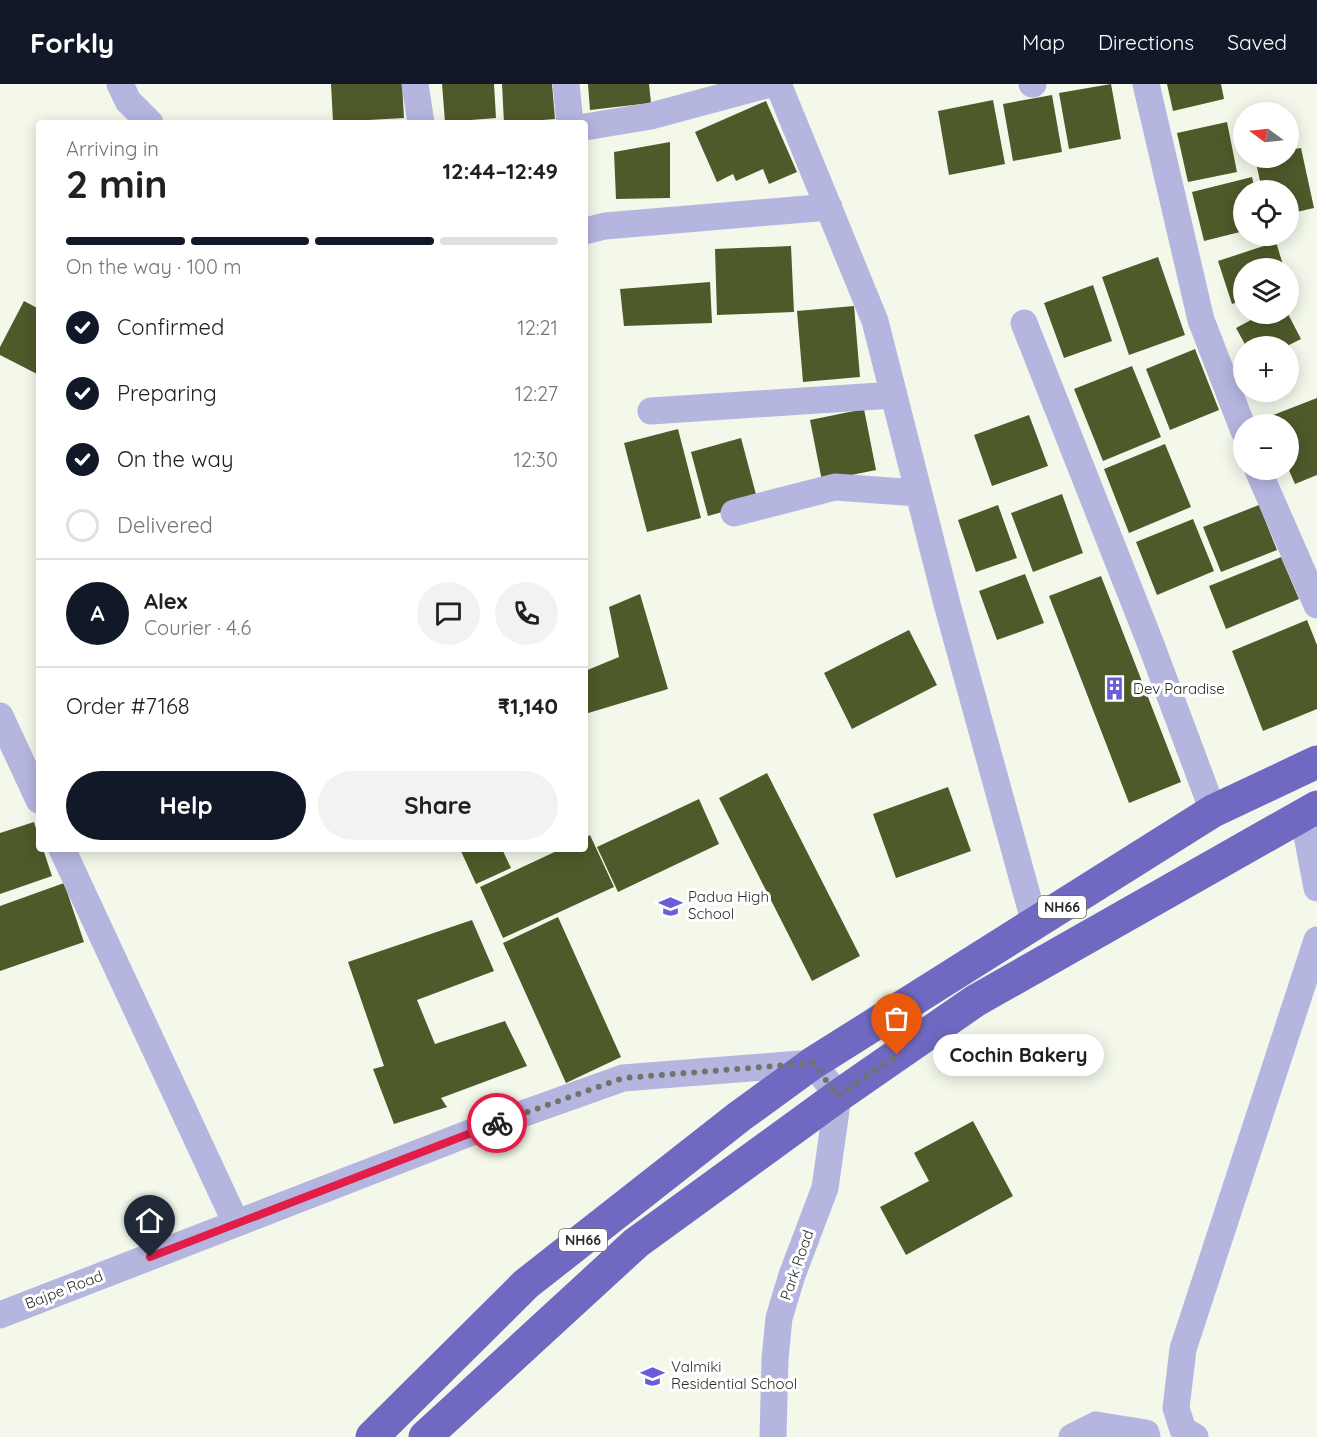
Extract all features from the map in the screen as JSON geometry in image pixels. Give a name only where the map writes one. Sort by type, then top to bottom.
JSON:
[{"type":"highway","name":"NH66","points":[[372,1437],[526,1284],[740,1116],[813,1063],[1213,811],[1317,762]]},
{"type":"highway","name":"NH66","points":[[425,1437],[636,1243],[838,1096],[975,1001],[1310,811]]},
{"type":"street","points":[[120,84],[128,101],[147,120]]},
{"type":"street","points":[[415,84],[421,120]]},
{"type":"street","points":[[566,84],[570,120]]},
{"type":"street","points":[[588,126],[651,116],[770,84]]},
{"type":"street","points":[[778,84],[875,321],[946,604],[1035,924]]},
{"type":"street","points":[[1146,84],[1201,320],[1237,414]]},
{"type":"street","points":[[588,230],[605,226],[829,207]]},
{"type":"street","points":[[1024,323],[1150,642],[1213,811]]},
{"type":"street","points":[[651,411],[894,395]]},
{"type":"street","points":[[1262,480],[1317,604]]},
{"type":"street","points":[[735,513],[835,487],[918,493]]},
{"type":"street","points":[[0,716],[36,794]]},
{"type":"street","points":[[1310,811],[1317,888]]},
{"type":"street","points":[[63,852],[236,1223]]},
{"type":"street","points":[[1195,1437],[1183,1430],[1176,1408],[1183,1348],[1317,940]]},
{"type":"street","points":[[813,1063],[838,1096]]},
{"type":"street","name":"Bajpe Road","points":[[0,1315],[480,1129],[623,1078],[813,1063]]},
{"type":"street","name":"Park Road","points":[[773,1437],[775,1359],[779,1318],[792,1275],[825,1188],[838,1096]]},
{"type":"street","points":[[1072,1437],[1096,1425],[1146,1433],[1147,1437]]},
{"type":"building","points":[[331,84],[402,84],[404,118],[333,120]]},
{"type":"building","points":[[442,84],[494,84],[496,118],[445,120]]},
{"type":"building","points":[[502,84],[552,84],[555,119],[504,120]]},
{"type":"building","points":[[588,84],[649,84],[651,103],[590,110]]},
{"type":"building","points":[[1111,84],[1121,139],[1069,149],[1059,93]]},
{"type":"building","points":[[1167,84],[1221,84],[1224,99],[1173,111]]},
{"type":"building","points":[[1052,95],[1062,152],[1013,161],[1003,104]]},
{"type":"building","points":[[993,100],[1005,164],[949,175],[938,111]]},
{"type":"building","points":[[766,101],[797,172],[769,184],[763,169],[736,181],[733,174],[717,182],[695,132]]},
{"type":"building","points":[[1227,122],[1233,152],[1233,168],[1236,168],[1237,172],[1188,182],[1177,133]]},
{"type":"building","points":[[670,142],[670,198],[616,199],[614,152]]},
{"type":"building","points":[[1299,148],[1301,148],[1314,208],[1299,211],[1299,180],[1260,180],[1257,168],[1299,168]]},
{"type":"building","points":[[1233,182],[1233,234],[1204,241],[1192,192]]},
{"type":"building","points":[[791,246],[794,312],[717,315],[715,249]]},
{"type":"building","points":[[1264,246],[1277,246],[1281,258],[1233,258],[1232,304],[1218,261]]},
{"type":"building","points":[[1158,257],[1185,335],[1129,355],[1102,277]]},
{"type":"building","points":[[710,282],[712,323],[624,326],[620,289]]},
{"type":"building","points":[[1093,285],[1112,341],[1064,358],[1044,303]]},
{"type":"building","points":[[24,301],[36,307],[36,373],[0,355],[0,347]]},
{"type":"building","points":[[854,306],[860,377],[803,382],[797,311]]},
{"type":"building","points":[[1243,324],[1293,324],[1301,339],[1299,340],[1299,336],[1240,336],[1236,328]]},
{"type":"building","points":[[1195,349],[1219,410],[1170,430],[1146,369]]},
{"type":"building","points":[[1132,366],[1161,437],[1103,461],[1074,389]]},
{"type":"building","points":[[1317,398],[1317,475],[1295,484],[1293,480],[1299,480],[1299,414],[1276,414]]},
{"type":"building","points":[[864,409],[876,470],[822,481],[810,420]]},
{"type":"building","points":[[1029,415],[1048,466],[992,486],[974,435]]},
{"type":"building","points":[[678,429],[701,518],[647,532],[624,443]]},
{"type":"building","points":[[741,438],[758,502],[708,516],[691,452]]},
{"type":"building","points":[[1165,444],[1191,507],[1129,533],[1104,469]]},
{"type":"building","points":[[1062,494],[1083,553],[1033,572],[1011,513]]},
{"type":"building","points":[[998,505],[1017,558],[976,572],[958,520]]},
{"type":"building","points":[[1259,505],[1277,550],[1221,572],[1203,527]]},
{"type":"building","points":[[1193,519],[1214,571],[1157,595],[1136,542]]},
{"type":"building","points":[[1281,557],[1299,599],[1226,629],[1209,586]]},
{"type":"building","points":[[1025,574],[1044,623],[997,640],[979,591]]},
{"type":"building","name":"Dev Paradise","points":[[1101,576],[1181,782],[1129,803],[1049,596]]},
{"type":"building","points":[[640,594],[668,689],[588,713],[588,670],[619,657],[609,607]]},
{"type":"building","points":[[1307,620],[1317,645],[1317,709],[1263,731],[1232,651]]},
{"type":"building","points":[[909,630],[937,685],[852,729],[824,673]]},
{"type":"building","points":[[767,773],[860,956],[812,981],[719,798]]},
{"type":"building","points":[[948,787],[971,851],[896,878],[873,814]]},
{"type":"building","points":[[699,799],[719,844],[618,892],[597,847]]},
{"type":"building","points":[[34,822],[36,852],[44,852],[52,876],[0,894],[0,833]]},
{"type":"building","points":[[590,835],[614,887],[503,938],[480,887],[555,852],[588,852],[588,836]]},
{"type":"building","points":[[461,852],[503,852],[511,868],[476,884]]},
{"type":"building","points":[[64,883],[84,942],[0,971],[0,906]]},
{"type":"building","points":[[558,917],[621,1057],[566,1083],[503,943]]},
{"type":"building","points":[[472,920],[494,971],[417,1000],[435,1044],[505,1021],[527,1066],[441,1098],[447,1107],[394,1124],[373,1069],[384,1066],[348,962]]},
{"type":"building","points":[[973,1121],[1013,1196],[906,1255],[880,1207],[929,1181],[914,1153]]},
{"type":"way so far","points":[[497,1123],[623,1078],[813,1063],[838,1096],[897,1055]]},
{"type":"place","name":"Dev Paradise","points":[[1115,689]]},
{"type":"place","name":"Padua High School","points":[[670,906]]},
{"type":"place","name":"Cochin Bakery","points":[[897,1055]]},
{"type":"place","name":"Valmiki Residential School","points":[[653,1376]]},
{"type":"route","points":[[150,1257],[497,1123]]}]
